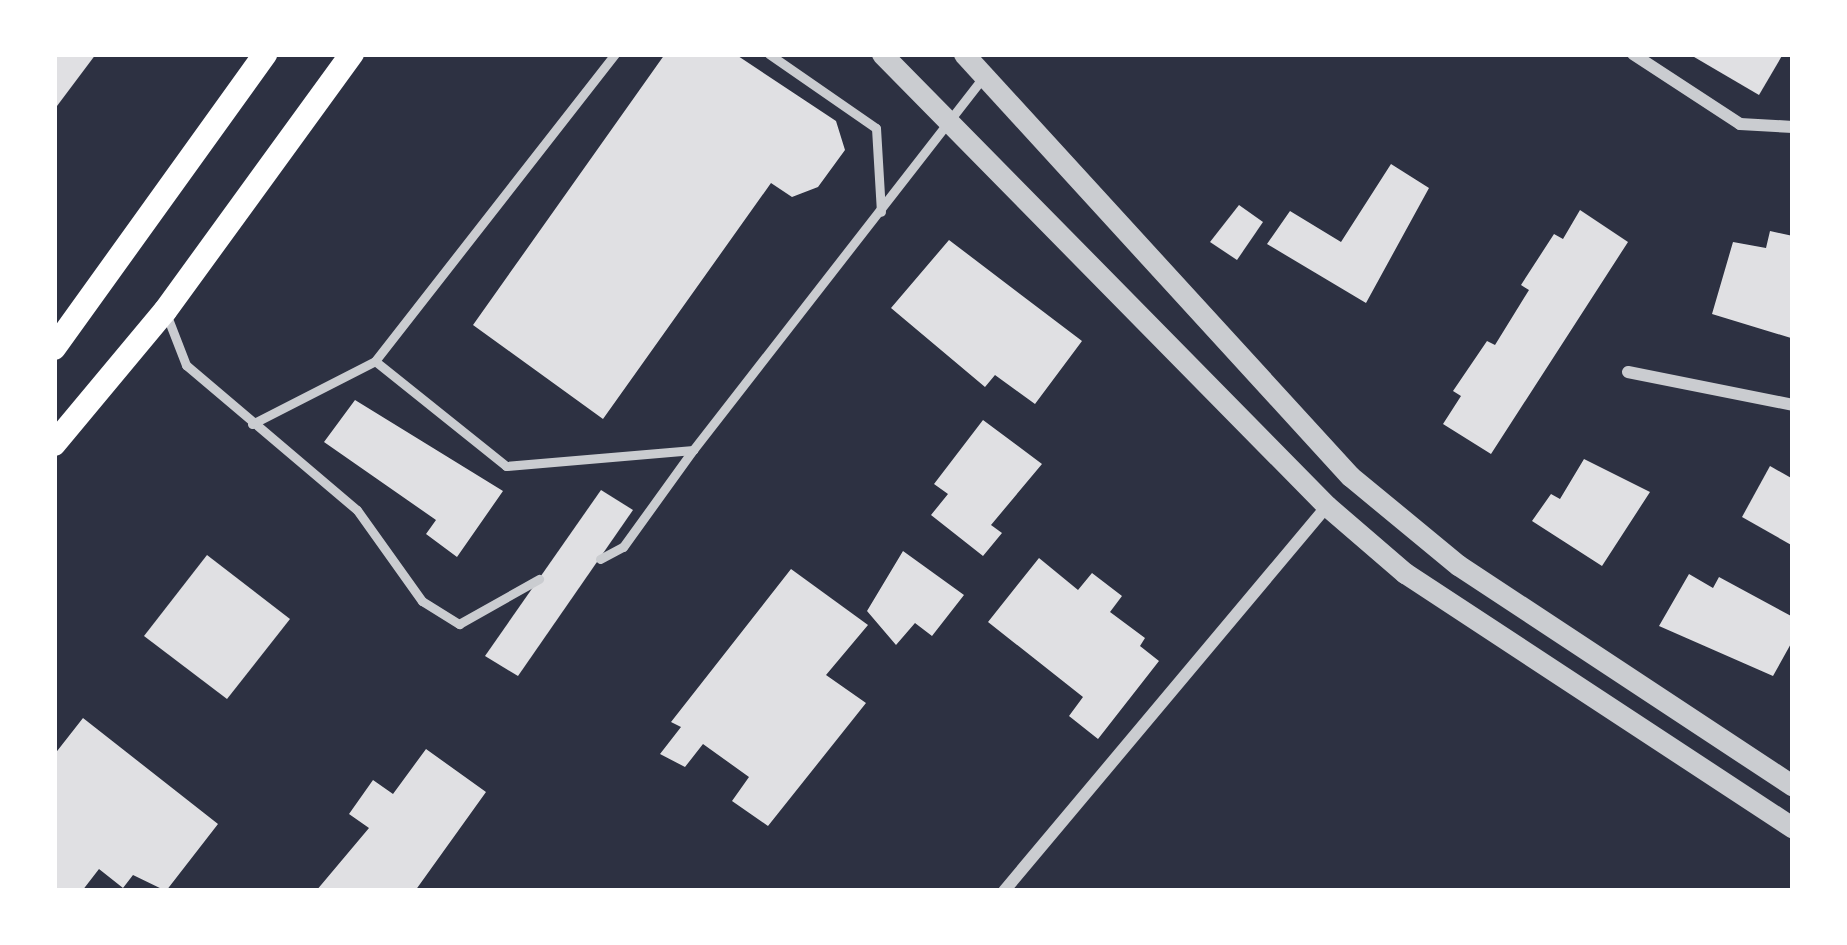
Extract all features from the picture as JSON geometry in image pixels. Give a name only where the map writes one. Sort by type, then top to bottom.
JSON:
[{"type":"main road","points":[[54,348],[265,54]]},
{"type":"main road","points":[[54,444],[165,311],[352,54]]},
{"type":"street","points":[[882,54],[949,116],[1327,506],[1405,572],[1793,828]]},
{"type":"street","points":[[964,54],[1350,476],[1458,565],[1792,782],[1772,814]]},
{"type":"street","points":[[1633,54],[1740,124],[1793,127]]},
{"type":"street","points":[[1628,372],[1793,405]]},
{"type":"street","points":[[1004,891],[1327,506]]},
{"type":"lane","points":[[252,424],[375,362],[615,54]]},
{"type":"lane","points":[[769,54],[876,128],[881,212]]},
{"type":"lane","points":[[600,559],[622,547],[881,212],[949,116],[986,75]]},
{"type":"lane","points":[[165,311],[186,365],[357,510],[422,602],[459,624],[539,579]]},
{"type":"lane","points":[[375,362],[506,466],[693,450]]},
{"type":"building","points":[[54,54],[96,54],[54,110]]},
{"type":"building","points":[[665,54],[735,54],[836,121],[845,150],[818,187],[792,197],[771,183],[603,419],[473,325]]},
{"type":"building","points":[[1689,54],[1783,54],[1759,95]]},
{"type":"building","points":[[1391,164],[1429,188],[1366,303],[1267,244],[1290,211],[1341,242]]},
{"type":"building","points":[[1239,205],[1263,222],[1237,260],[1210,242]]},
{"type":"building","points":[[1580,210],[1628,242],[1491,454],[1443,424],[1461,396],[1453,391],[1487,341],[1495,345],[1529,290],[1521,285],[1554,234],[1563,239]]},
{"type":"building","points":[[1770,231],[1793,236],[1791,338],[1712,314],[1733,242],[1766,248]]},
{"type":"building","points":[[949,240],[1082,341],[1035,404],[995,375],[985,387],[891,308]]},
{"type":"building","points":[[355,400],[503,491],[457,557],[426,534],[436,520],[324,442]]},
{"type":"building","points":[[983,420],[1042,464],[991,525],[1002,533],[983,556],[931,515],[948,494],[934,484]]},
{"type":"building","points":[[1584,459],[1650,492],[1602,566],[1532,521],[1551,494],[1560,499]]},
{"type":"building","points":[[1770,466],[1793,479],[1793,546],[1742,517]]},
{"type":"building","points":[[601,490],[633,510],[518,676],[485,656]]},
{"type":"building","points":[[903,551],[964,595],[932,636],[915,623],[896,645],[867,611]]},
{"type":"building","points":[[207,555],[290,619],[227,699],[144,636]]},
{"type":"building","points":[[1039,558],[1078,590],[1092,573],[1122,596],[1110,612],[1145,638],[1140,646],[1159,661],[1098,739],[1069,716],[1083,697],[988,622]]},
{"type":"building","points":[[791,569],[868,625],[826,675],[866,703],[768,826],[732,801],[749,777],[703,744],[685,767],[660,754],[681,727],[671,722]]},
{"type":"building","points":[[1689,574],[1713,588],[1719,577],[1793,617],[1793,640],[1773,676],[1659,626]]},
{"type":"building","points":[[83,718],[218,824],[166,891],[133,875],[123,888],[99,869],[82,891],[54,891],[54,755]]},
{"type":"building","points":[[426,749],[486,792],[415,891],[316,891],[369,828],[349,814],[373,780],[393,794]]}]
